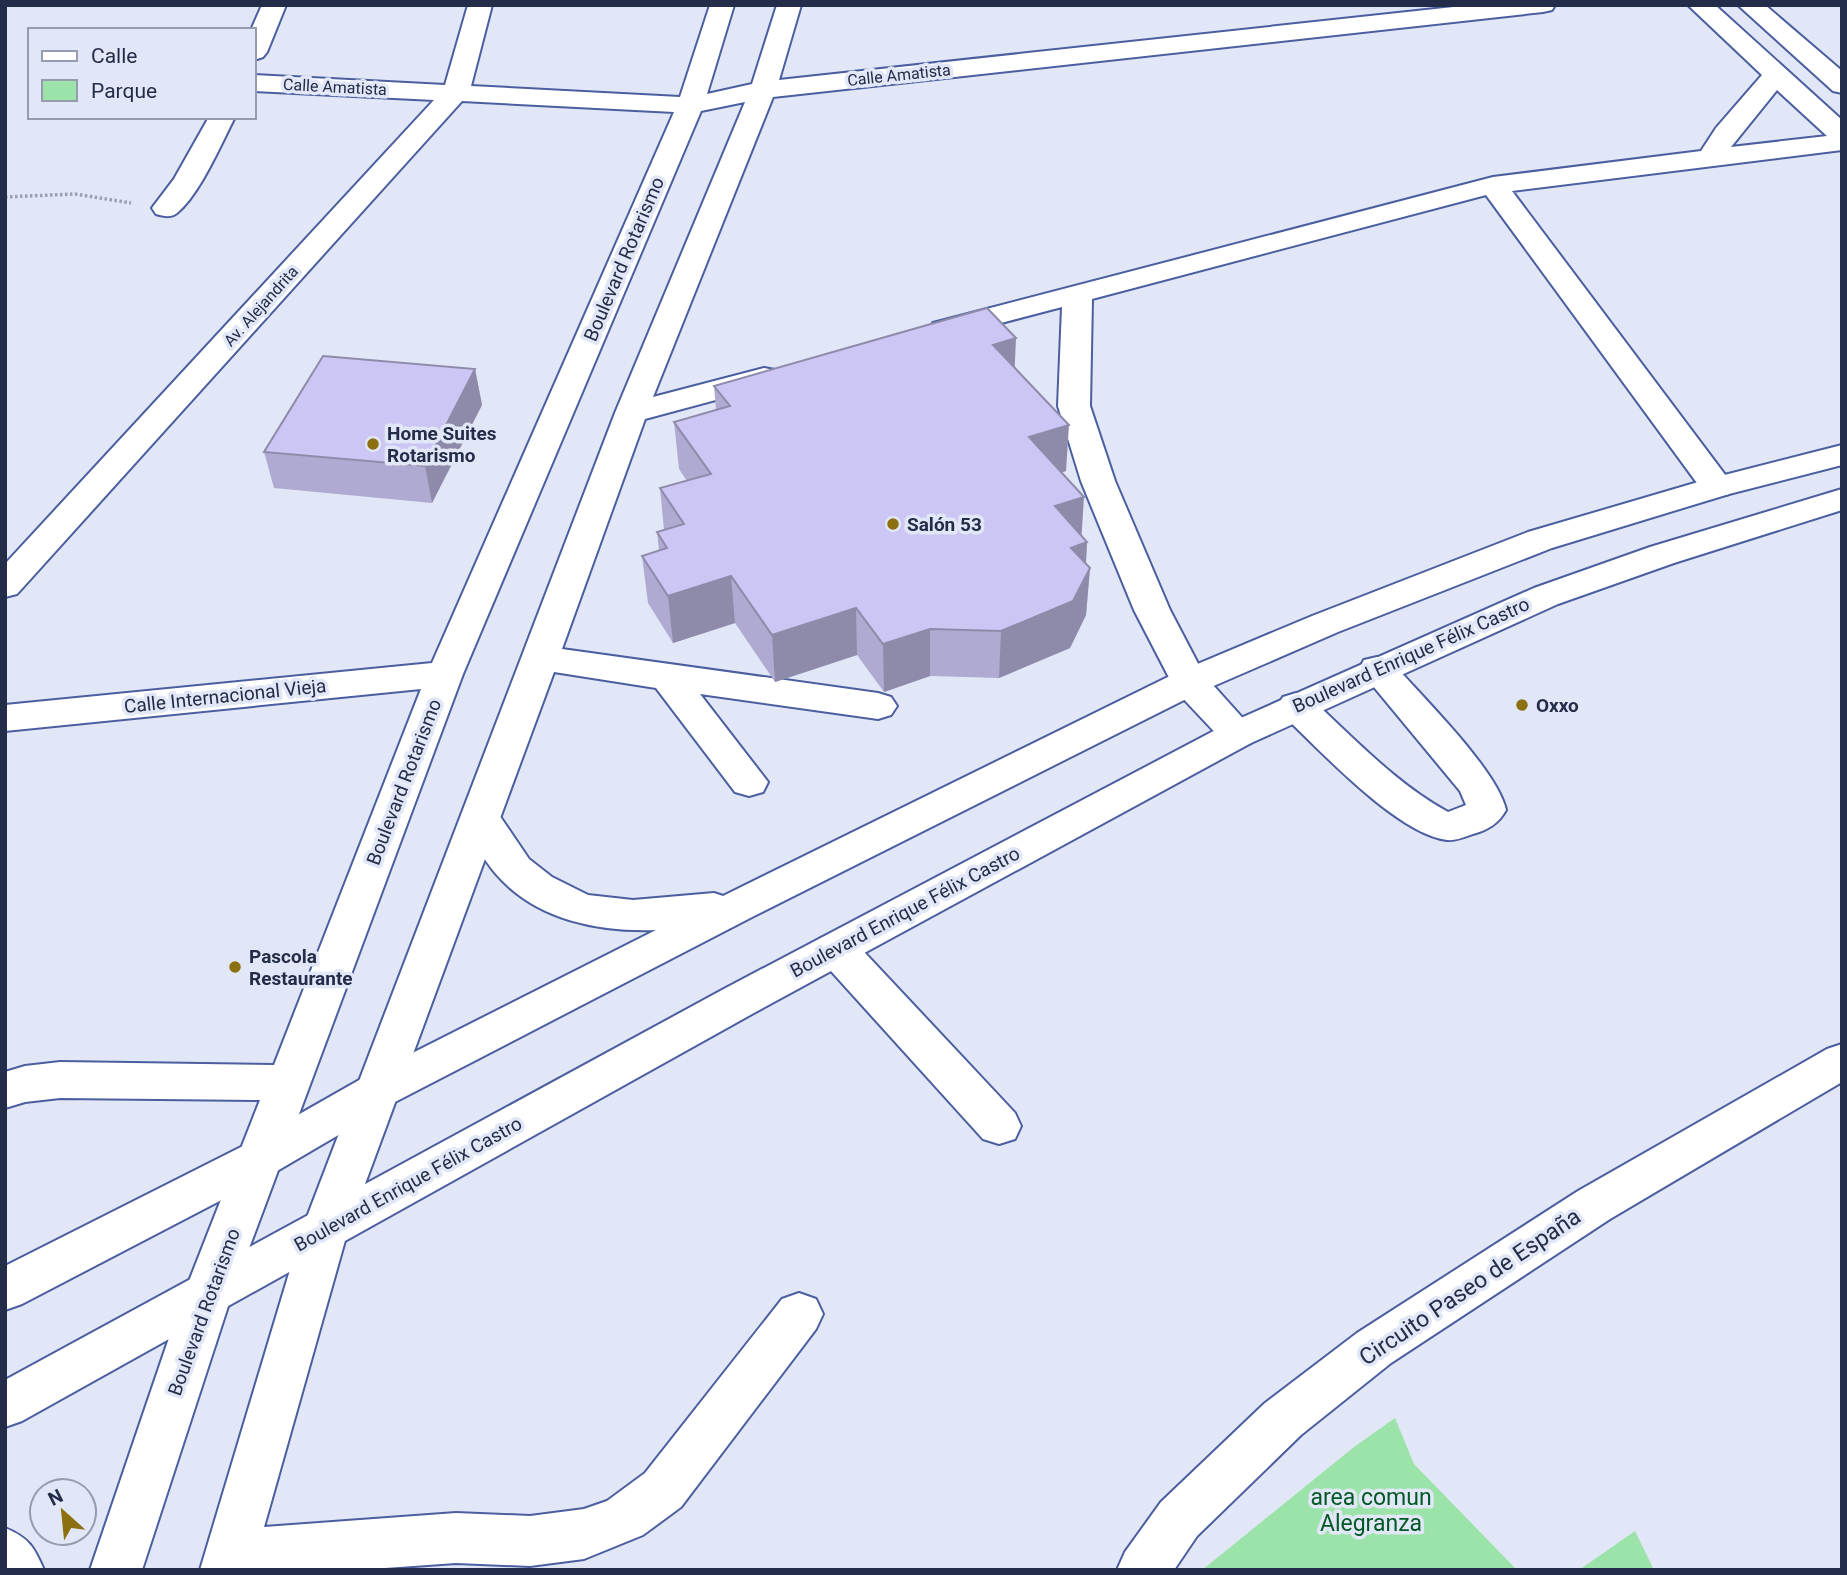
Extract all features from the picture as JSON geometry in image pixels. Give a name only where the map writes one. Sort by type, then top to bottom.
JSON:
[{"type":"street","points":[[256,47],[274,5]]},
{"type":"street","name":"Av. Alejandrita","points":[[5,586],[456,92],[480,5]]},
{"type":"street","name":"Boulevard Rotarismo","points":[[116,1570],[208,1294],[445,674],[690,105],[722,5]]},
{"type":"street","points":[[789,5],[763,90],[631,413],[325,1230],[228,1562],[456,1538],[530,1541],[584,1534],[625,1518],[663,1490],[799,1314]]},
{"type":"street","name":"Calle Amatista","points":[[256,83],[690,105],[763,90],[1543,5]]},
{"type":"street","points":[[1700,5],[1842,135]]},
{"type":"street","points":[[1750,5],[1842,85]]},
{"type":"street","points":[[1710,159],[1726,134],[1777,74]]},
{"type":"street","points":[[166,208],[187,181],[221,119]]},
{"type":"street","points":[[922,335],[1493,185],[1842,142]]},
{"type":"street","points":[[1493,185],[1717,487]]},
{"type":"street","points":[[1077,293],[1074,406],[1098,481],[1152,610],[1189,682],[1238,734]]},
{"type":"street","points":[[631,413],[790,370]]},
{"type":"street","points":[[5,1289],[261,1158],[377,1091],[740,905],[1189,682],[1337,619],[1527,544],[1717,487],[1842,455]]},
{"type":"street","name":"Boulevard Enrique Félix Castro","points":[[5,1405],[836,949],[1238,734],[1377,669],[1546,596],[1662,555],[1842,499]]},
{"type":"street","points":[[540,658],[878,706]]},
{"type":"street","points":[[1296,706],[1408,807],[1432,822],[1448,826],[1473,821],[1487,810],[1484,796],[1377,669]]},
{"type":"street","name":"Calle Internacional Vieja","points":[[5,718],[445,674]]},
{"type":"street","points":[[667,677],[749,782]]},
{"type":"street","points":[[481,819],[513,867],[551,898],[589,912],[643,917],[740,905]]},
{"type":"street","points":[[836,949],[999,1126]]},
{"type":"street","name":"Circuito Paseo de España","points":[[1143,1570],[1179,1519],[1283,1419],[1374,1348],[1594,1205],[1842,1061]]},
{"type":"street","points":[[5,1090],[25,1084],[60,1080],[290,1083]]},
{"type":"street","points":[[5,1553],[18,1570]]},
{"type":"path","points":[[5,197],[75,194],[166,208]]},
{"type":"green space","name":"area comun Alegranza","points":[[1395,1418],[1414,1464],[1517,1570],[1202,1570],[1354,1447]]},
{"type":"green space","points":[[1635,1531],[1654,1570],[1579,1570]]},
{"type":"building","points":[[987,308],[1016,338],[993,345],[1069,425],[1029,437],[1084,497],[1055,506],[1087,542],[1071,548],[1090,568],[1073,601],[1001,631],[930,629],[883,644],[856,608],[772,635],[731,576],[668,596],[642,556],[667,548],[657,532],[684,524],[660,488],[711,474],[674,422],[730,406],[714,386]]},
{"type":"building","points":[[323,356],[475,369],[425,466],[264,452]]},
{"type":"place","name":"Home Suites Rotarismo","points":[[373,444]]},
{"type":"place","name":"Salón 53","points":[[893,524]]},
{"type":"place","name":"Oxxo","points":[[1522,705]]},
{"type":"place","name":"Pascola Restaurante","points":[[235,967]]}]
